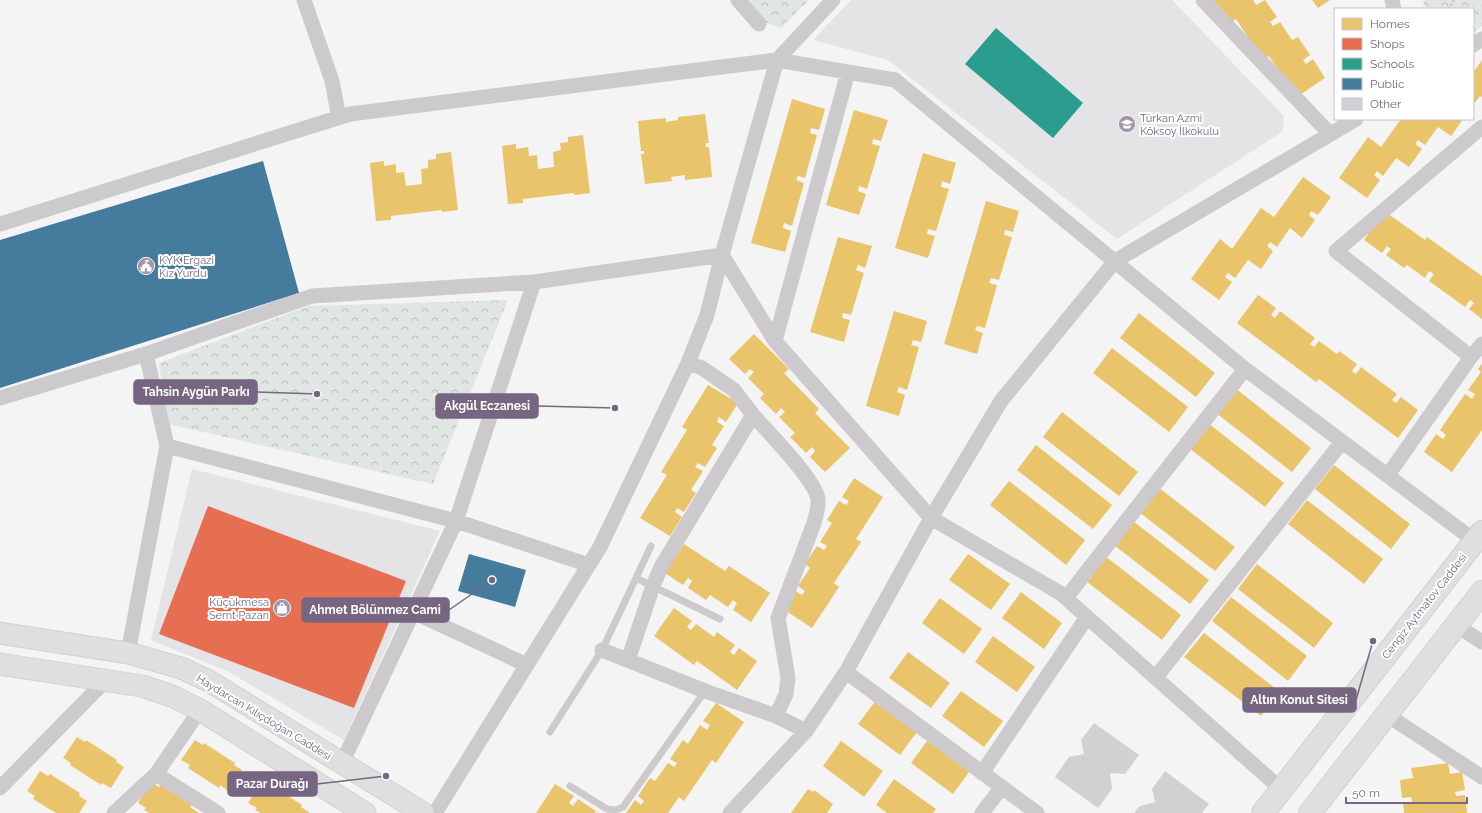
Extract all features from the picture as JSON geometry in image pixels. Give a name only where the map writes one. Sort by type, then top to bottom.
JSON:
[{"type":"main road","name":"Cengiz Aytmatov Caddesi","points":[[1263,813],[1478,537]]},
{"type":"main road","points":[[1310,813],[1482,592]]},
{"type":"main road","name":"Haydarcan Kılıçdoğan Caddesi","points":[[0,633],[128,653],[181,668],[209,682],[423,813]]},
{"type":"main road","points":[[0,664],[106,680],[158,690],[200,710],[365,813]]},
{"type":"street","points":[[304,0],[332,82],[339,118]]},
{"type":"street","points":[[738,0],[758,24]]},
{"type":"street","points":[[435,813],[600,547],[688,363],[707,315],[722,254],[777,60],[833,0]]},
{"type":"street","points":[[1203,0],[1330,134]]},
{"type":"street","points":[[0,224],[350,114],[777,60],[895,80],[1245,369],[1342,442],[1478,537]]},
{"type":"street","points":[[775,341],[848,72]]},
{"type":"street","points":[[730,813],[806,731],[846,672],[931,518],[1001,400],[1115,261],[1354,120]]},
{"type":"street","points":[[1472,357],[1336,251],[1482,127]]},
{"type":"street","points":[[0,398],[146,354],[312,296],[534,282],[722,254]]},
{"type":"street","points":[[722,254],[775,341],[931,518],[1060,593],[1281,789]]},
{"type":"street","points":[[342,763],[456,521],[534,282]]},
{"type":"street","points":[[1388,475],[1482,344]]},
{"type":"street","points":[[128,653],[167,446],[146,354]]},
{"type":"street","points":[[688,363],[702,368],[734,390],[753,416],[804,472],[814,487],[818,498],[818,510],[814,523],[778,618],[788,678],[786,694],[776,716]]},
{"type":"street","points":[[1066,598],[1245,369]]},
{"type":"street","points":[[628,660],[661,567],[753,416]]},
{"type":"street","points":[[1156,677],[1342,442]]},
{"type":"street","points":[[167,446],[456,521],[589,565]]},
{"type":"street","points":[[413,612],[527,664]]},
{"type":"street","points":[[982,773],[1087,617]]},
{"type":"street","points":[[1456,625],[1482,642]]},
{"type":"street","points":[[602,650],[705,691],[776,716],[806,731]]},
{"type":"street","points":[[846,672],[1037,813]]},
{"type":"street","points":[[0,788],[106,680]]},
{"type":"street","points":[[114,813],[156,774],[200,710]]},
{"type":"street","points":[[1387,715],[1480,771]]},
{"type":"street","points":[[156,774],[218,813]]},
{"type":"street","points":[[982,813],[1002,787]]},
{"type":"lane","points":[[550,732],[602,650],[651,546]]},
{"type":"lane","points":[[636,578],[720,619]]},
{"type":"lane","points":[[570,786],[607,809],[616,810],[623,807],[705,691]]},
{"type":"shaded area","name":"Türkan Azmi Köksoy İlkokulu","points":[[851,0],[1172,0],[1284,116],[1283,131],[1117,239],[888,60],[813,40]]},
{"type":"shaded area","name":"Küçükmesa Semt Pazarı","points":[[192,469],[440,531],[344,740],[229,672],[151,640]]},
{"type":"green space","points":[[748,0],[809,0],[781,28],[765,22]]},
{"type":"green space","points":[[1423,0],[1482,0],[1482,26],[1474,32],[1474,8],[1425,8]]},
{"type":"green space","points":[[508,300],[433,484],[168,424],[159,363],[308,306]]},
{"type":"building: Homes","points":[[1211,0],[1253,0],[1256,5],[1265,0],[1277,17],[1270,22],[1273,26],[1280,22],[1292,40],[1298,37],[1310,55],[1303,60],[1306,64],[1313,59],[1325,78],[1297,97],[1269,56],[1263,60],[1236,19],[1228,24]]},
{"type":"building: Homes","points":[[1312,0],[1330,0],[1318,8]]},
{"type":"building: Homes","points":[[1482,60],[1482,97],[1480,96],[1474,104],[1474,72]]},
{"type":"building: Homes","points":[[792,99],[825,109],[819,130],[811,128],[810,133],[817,135],[805,178],[798,176],[796,180],[804,183],[792,226],[784,223],[783,228],[791,231],[785,252],[751,243]]},
{"type":"building: Homes","points":[[854,110],[888,120],[881,141],[873,139],[872,144],[880,146],[867,189],[859,186],[858,191],[866,194],[859,215],[826,205]]},
{"type":"building: Homes","points":[[705,114],[709,143],[706,143],[706,147],[709,147],[712,177],[685,180],[685,175],[671,177],[672,181],[645,184],[641,154],[644,154],[644,151],[641,151],[638,121],[666,118],[666,122],[678,120],[678,117]]},
{"type":"building: Homes","points":[[1400,120],[1462,120],[1451,136],[1438,127],[1425,145],[1418,140],[1415,144],[1422,149],[1409,167],[1396,158],[1383,176],[1377,171],[1374,175],[1380,180],[1367,198],[1339,178],[1368,137],[1381,147]]},
{"type":"building: Homes","points":[[583,135],[590,193],[574,195],[574,193],[523,199],[523,203],[508,204],[502,146],[516,144],[516,149],[528,147],[529,156],[537,155],[538,169],[554,167],[553,152],[561,150],[560,143],[568,142],[568,137]]},
{"type":"building: Homes","points":[[451,152],[458,210],[442,212],[442,210],[391,216],[391,220],[376,221],[370,163],[384,161],[384,166],[396,164],[396,173],[404,172],[406,186],[422,184],[421,169],[428,168],[428,160],[436,159],[436,154]]},
{"type":"building: Homes","points":[[923,153],[956,163],[950,184],[942,181],[941,187],[949,189],[936,231],[928,229],[927,234],[935,236],[928,258],[895,248]]},
{"type":"building: Homes","points":[[1303,177],[1331,197],[1318,215],[1311,211],[1309,215],[1315,220],[1302,238],[1290,228],[1277,247],[1270,242],[1267,246],[1273,251],[1261,269],[1248,260],[1235,278],[1228,273],[1225,277],[1232,282],[1219,300],[1191,279],[1220,239],[1232,249],[1261,208],[1274,217]]},
{"type":"building: Homes","points":[[986,201],[1019,211],[1013,232],[1005,230],[1004,235],[1012,237],[999,280],[991,278],[989,283],[997,285],[985,328],[977,326],[975,330],[983,333],[977,354],[944,344]]},
{"type":"building: Homes","points":[[1384,211],[1425,240],[1427,237],[1482,276],[1482,319],[1469,309],[1474,303],[1470,300],[1465,307],[1429,281],[1434,274],[1429,271],[1425,278],[1407,265],[1404,268],[1386,255],[1391,249],[1387,246],[1382,253],[1364,240]]},
{"type":"building: Homes","points":[[838,237],[872,246],[865,268],[858,265],[856,270],[864,273],[851,315],[843,313],[842,318],[850,320],[844,342],[810,332]]},
{"type":"building: Homes","points":[[1258,295],[1276,308],[1271,315],[1275,318],[1280,311],[1315,338],[1310,344],[1314,347],[1319,341],[1337,354],[1339,351],[1357,364],[1352,371],[1356,374],[1361,367],[1397,394],[1392,400],[1396,403],[1401,397],[1418,410],[1398,438],[1319,379],[1316,382],[1237,323]]},
{"type":"building: Homes","points":[[894,311],[927,321],[921,342],[913,340],[911,345],[919,347],[907,390],[899,387],[897,392],[905,395],[899,416],[866,406]]},
{"type":"building: Homes","points":[[1139,313],[1215,373],[1196,397],[1120,338]]},
{"type":"building: Homes","points":[[754,334],[789,369],[784,373],[819,409],[815,413],[850,448],[825,472],[810,457],[815,451],[812,447],[806,453],[790,437],[795,433],[779,417],[785,412],[781,408],[776,414],[760,398],[764,394],[748,378],[754,372],[750,369],[745,374],[729,359]]},
{"type":"building: Homes","points":[[1112,348],[1188,407],[1169,432],[1093,373]]},
{"type":"building: Homes","points":[[1482,364],[1482,430],[1452,472],[1424,452],[1436,434],[1443,439],[1446,435],[1440,430],[1465,394],[1472,399],[1475,394],[1468,390],[1481,372],[1478,369]]},
{"type":"building: Homes","points":[[708,385],[738,403],[726,422],[719,417],[717,422],[724,426],[712,445],[717,448],[705,467],[698,463],[695,467],[703,471],[691,490],[696,493],[684,512],[677,508],[675,512],[682,517],[670,536],[640,518],[667,475],[661,472],[687,430],[682,427]]},
{"type":"building: Homes","points":[[1235,388],[1311,448],[1292,472],[1216,413]]},
{"type":"building: Homes","points":[[1062,412],[1138,472],[1119,496],[1043,437]]},
{"type":"building: Homes","points":[[1208,423],[1284,483],[1265,507],[1189,448]]},
{"type":"building: Homes","points":[[1036,445],[1112,505],[1093,529],[1017,470]]},
{"type":"building: Homes","points":[[1334,465],[1410,524],[1391,549],[1315,489]]},
{"type":"building: Homes","points":[[854,478],[883,497],[856,539],[861,542],[834,583],[839,587],[812,628],[783,609],[795,591],[802,595],[805,591],[798,586],[810,568],[805,564],[817,546],[824,550],[827,546],[820,542],[832,523],[827,520],[839,501],[846,505],[849,501],[842,497]]},
{"type":"building: Homes","points":[[1009,481],[1085,540],[1066,565],[990,505]]},
{"type":"building: Homes","points":[[1158,487],[1235,547],[1215,571],[1139,512]]},
{"type":"building: Homes","points":[[1307,500],[1383,559],[1364,584],[1288,524]]},
{"type":"building: Homes","points":[[1133,521],[1209,580],[1190,604],[1114,545]]},
{"type":"building: Homes","points":[[684,544],[725,571],[729,566],[770,593],[751,622],[733,610],[737,603],[733,600],[728,607],[710,595],[706,600],[688,588],[692,581],[688,578],[683,585],[665,573]]},
{"type":"building: Homes","points":[[968,554],[1010,584],[991,610],[949,580]]},
{"type":"building: Homes","points":[[1105,556],[1181,615],[1162,640],[1086,581]]},
{"type":"building: Homes","points":[[1257,564],[1333,623],[1314,648],[1238,589]]},
{"type":"building: Homes","points":[[1021,592],[1062,623],[1044,649],[1002,618]]},
{"type":"building: Homes","points":[[1231,597],[1307,656],[1288,681],[1212,621]]},
{"type":"building: Homes","points":[[940,598],[982,629],[964,654],[922,623]]},
{"type":"building: Homes","points":[[674,608],[692,621],[687,627],[691,630],[696,624],[714,637],[717,632],[735,645],[730,652],[734,655],[739,648],[757,661],[737,690],[697,661],[694,665],[654,636]]},
{"type":"building: Homes","points":[[1204,633],[1280,692],[1261,716],[1184,657]]},
{"type":"building: Homes","points":[[993,636],[1035,667],[1017,692],[975,662]]},
{"type":"building: Homes","points":[[908,652],[950,683],[931,708],[889,678]]},
{"type":"building: Homes","points":[[961,691],[1003,721],[984,747],[942,716]]},
{"type":"building: Homes","points":[[877,699],[919,729],[900,755],[858,724]]},
{"type":"building: Homes","points":[[716,703],[744,722],[716,763],[712,760],[684,801],[679,797],[668,813],[626,813],[635,800],[641,805],[644,801],[638,796],[650,778],[655,781],[668,763],[674,767],[677,763],[670,759],[683,740],[688,744],[700,725],[707,730],[710,725],[703,721]]},
{"type":"building: Homes","points":[[77,737],[85,742],[86,740],[117,760],[116,762],[124,767],[111,788],[102,783],[101,785],[70,765],[71,763],[63,758]]},
{"type":"building: Homes","points":[[930,737],[972,768],[953,794],[911,763]]},
{"type":"building: Homes","points":[[195,740],[203,745],[204,743],[235,763],[234,765],[242,770],[228,791],[220,785],[219,788],[188,768],[190,765],[181,760]]},
{"type":"building: Homes","points":[[841,741],[883,771],[864,797],[823,766]]},
{"type":"building: Homes","points":[[1448,763],[1450,774],[1462,772],[1465,790],[1455,792],[1456,796],[1465,795],[1467,813],[1404,813],[1403,803],[1412,802],[1411,797],[1402,798],[1400,780],[1413,778],[1411,768]]},
{"type":"building: Homes","points":[[40,771],[48,776],[50,774],[80,793],[79,796],[87,801],[79,813],[56,813],[33,799],[35,796],[27,791]]},
{"type":"building: Homes","points":[[894,779],[936,809],[933,813],[887,813],[876,805]]},
{"type":"building: Homes","points":[[151,782],[159,787],[161,785],[192,805],[190,807],[199,813],[149,813],[144,810],[146,808],[138,803]]},
{"type":"building: Homes","points":[[262,782],[270,787],[271,785],[302,805],[301,807],[310,813],[260,813],[255,810],[257,808],[248,803]]},
{"type":"building: Homes","points":[[555,784],[574,796],[569,803],[573,806],[578,799],[596,811],[595,813],[536,813]]},
{"type":"building: Homes","points":[[808,789],[813,792],[814,790],[833,804],[827,813],[791,813]]},
{"type":"building: Shops","name":"Küçükmesa Semt Pazarı","points":[[208,506],[406,581],[354,708],[159,634]]},
{"type":"building: Schools","points":[[996,28],[1083,103],[1053,138],[965,64]]},
{"type":"building: Public","name":"KYK Ergazi Kız Yurdu","points":[[263,161],[299,293],[0,388],[0,240]]},
{"type":"building: Public","points":[[469,554],[526,570],[515,607],[458,591]]},
{"type":"building: Other","points":[[1094,723],[1139,755],[1125,774],[1110,773],[1112,789],[1098,808],[1055,777],[1069,757],[1084,754],[1081,740]]},
{"type":"building: Other","points":[[1165,771],[1209,804],[1202,813],[1134,813],[1140,806],[1155,802],[1152,789]]},
{"type":"place","name":"Türkan Azmi Köksoy İlkokulu","points":[[1127,124]]},
{"type":"place","name":"KYK Ergazi Kız Yurdu","points":[[146,266]]},
{"type":"place","name":"Tahsin Aygün Parkı","points":[[317,394]]},
{"type":"place","name":"Akgül Eczanesi","points":[[615,408]]},
{"type":"place","name":"Ahmet Bölünmez Cami","points":[[492,580]]},
{"type":"place","name":"Küçükmesa Semt Pazarı","points":[[282,608]]},
{"type":"place","name":"Altın Konut Sitesi","points":[[1373,641]]},
{"type":"place","name":"Pazar Durağı","points":[[386,776]]}]
